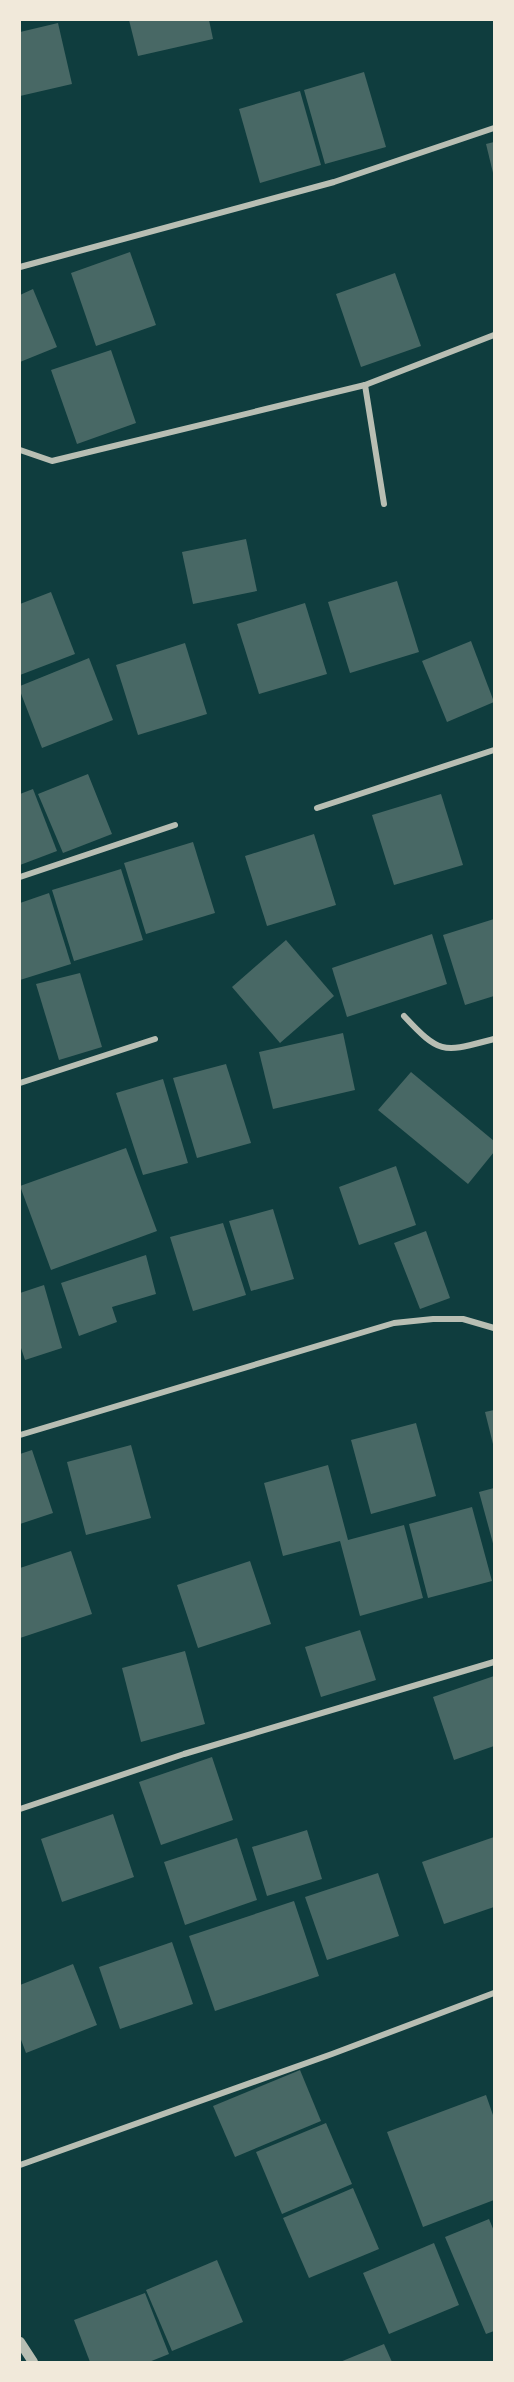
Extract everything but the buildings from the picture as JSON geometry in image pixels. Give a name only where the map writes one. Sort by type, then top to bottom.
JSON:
[{"type":"street","points":[[20,267],[334,182],[495,128]]},
{"type":"street","points":[[20,450],[52,461],[365,385],[495,335]]},
{"type":"street","points":[[365,385],[384,504]]},
{"type":"street","points":[[317,808],[495,750]]},
{"type":"street","points":[[20,877],[175,825]]},
{"type":"street","points":[[404,1016],[426,1040],[446,1050],[495,1039]]},
{"type":"street","points":[[20,1083],[155,1039]]},
{"type":"street","points":[[20,1435],[394,1323],[463,1319],[495,1328]]},
{"type":"street","points":[[20,1809],[184,1754],[495,1662]]},
{"type":"street","points":[[20,2165],[332,2054],[495,1993]]},
{"type":"street","points":[[20,2342],[33,2362]]}]
